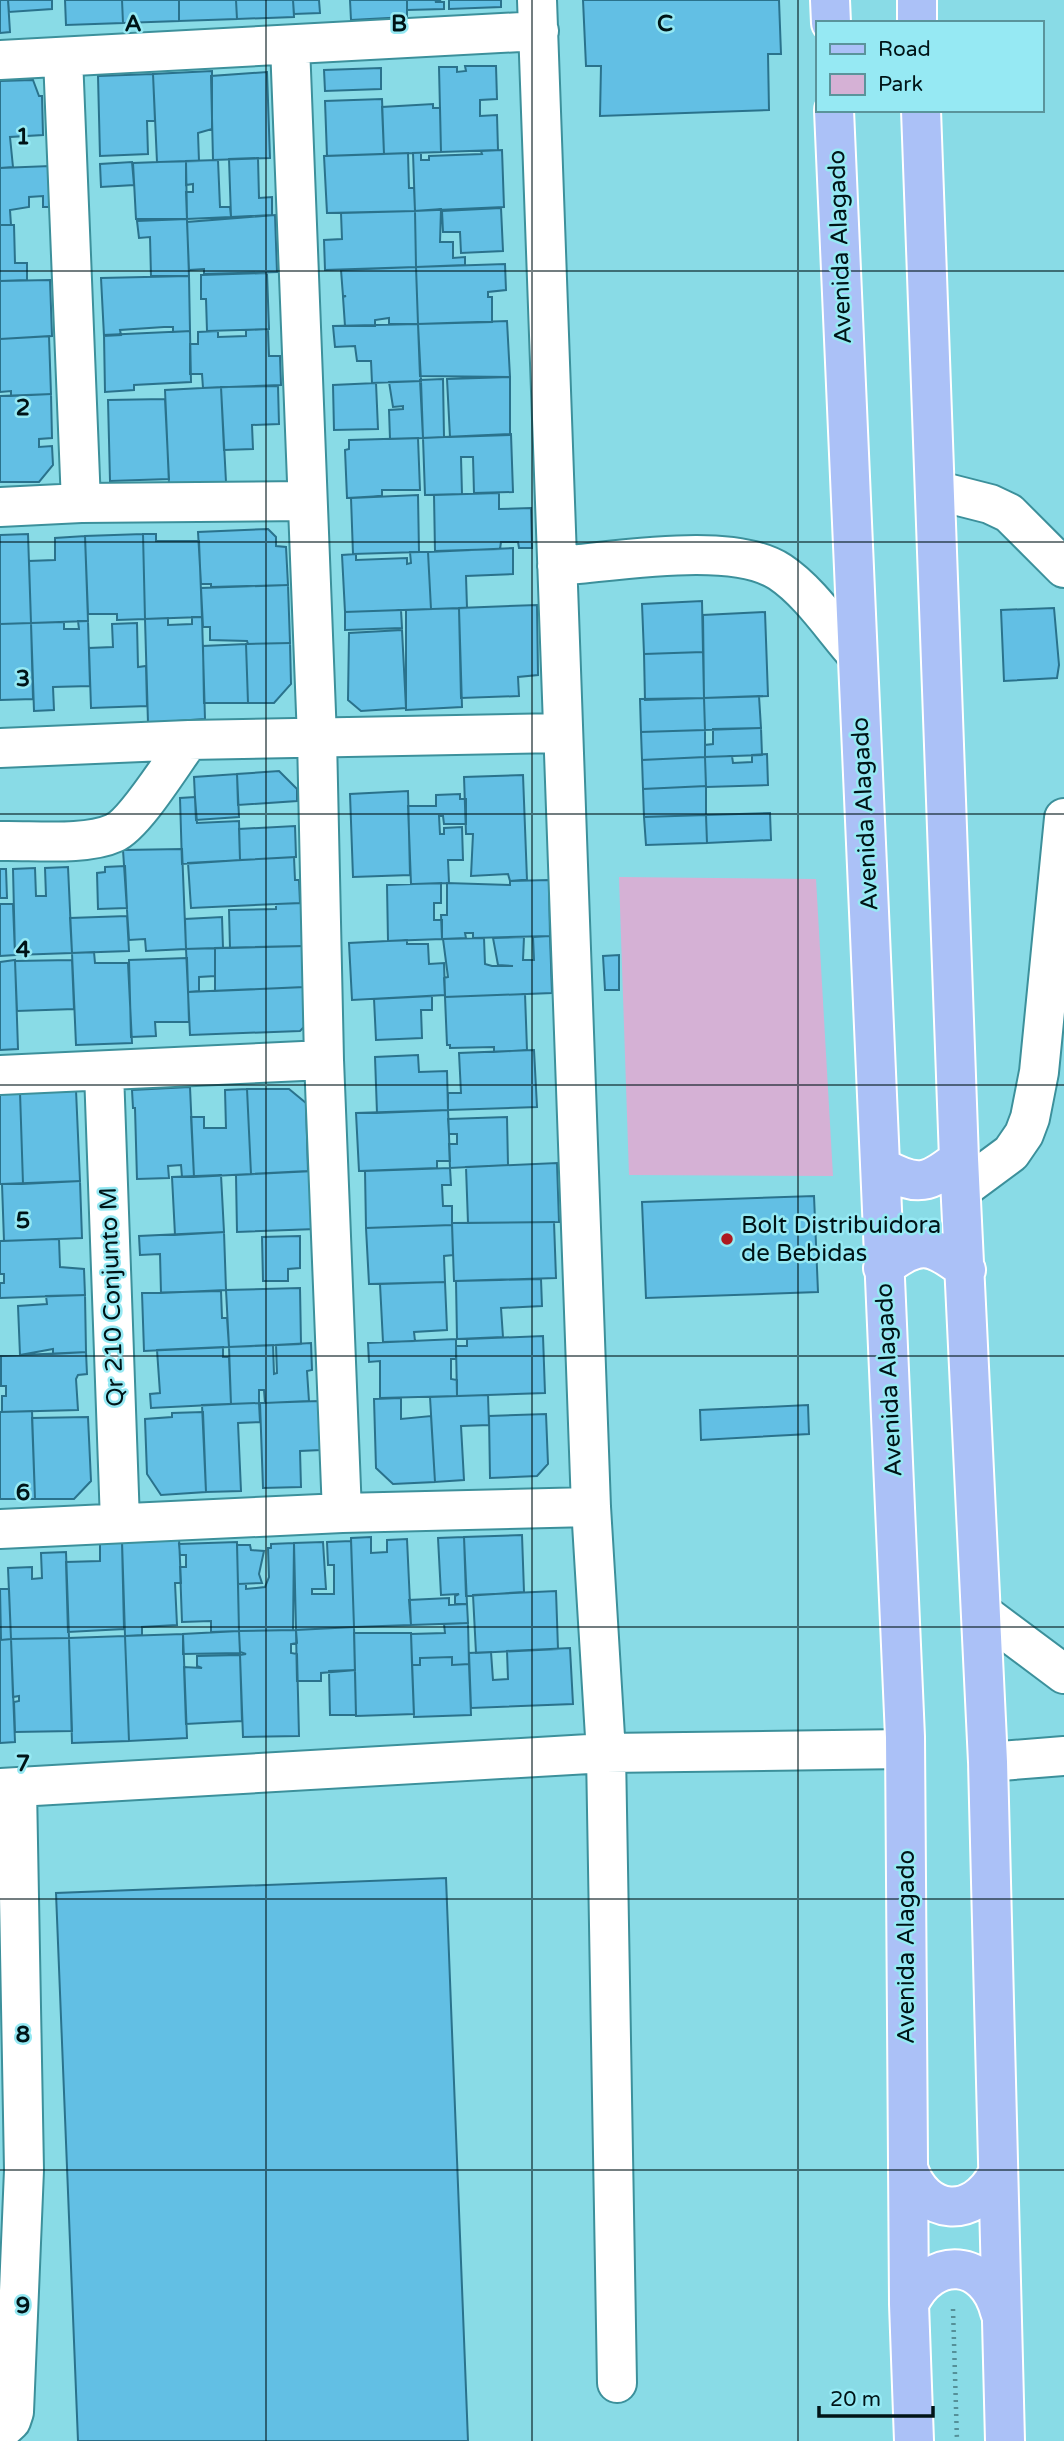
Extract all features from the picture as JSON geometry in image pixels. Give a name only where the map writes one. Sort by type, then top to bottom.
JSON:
[{"type":"main road","points":[[830,0],[831,21]]},
{"type":"main road","points":[[917,0],[918,21]]},
{"type":"main road","name":"Avenida Alagado","points":[[834,112],[857,655],[883,1168],[884,1268],[905,1749],[909,2304],[914,2441]]},
{"type":"main road","points":[[921,112],[960,1175],[988,1762],[1005,2441]]},
{"type":"main road","points":[[883,1168],[913,1182],[960,1175]]},
{"type":"main road","points":[[884,1268],[904,1252],[929,1247],[943,1252],[966,1270]]},
{"type":"main road","points":[[908,2168],[922,2195],[950,2207],[979,2199],[997,2175]]},
{"type":"main road","points":[[909,2304],[915,2290],[937,2272],[966,2270],[990,2286],[1000,2312]]},
{"type":"street","points":[[0,60],[290,45],[538,15],[590,1507],[606,1753],[617,2382]]},
{"type":"street","points":[[290,45],[317,738],[324,1060],[342,1513]]},
{"type":"street","points":[[63,57],[81,503]]},
{"type":"street","points":[[934,490],[990,504],[1009,513],[1064,568]]},
{"type":"street","points":[[0,508],[81,503],[306,501]]},
{"type":"street","points":[[557,566],[710,554],[752,559],[779,571],[796,584],[857,655]]},
{"type":"street","points":[[0,748],[189,740],[562,733]]},
{"type":"street","points":[[0,841],[85,839],[115,833],[130,820],[189,740]]},
{"type":"street","points":[[960,1175],[1011,1153],[1024,1134],[1030,1118],[1039,1072],[1064,818]]},
{"type":"street","points":[[0,1075],[324,1060]]},
{"type":"street","name":"Qr 210 Conjunto M","points":[[104,1072],[120,1522]]},
{"type":"street","points":[[0,1529],[342,1513],[590,1507]]},
{"type":"street","points":[[981,1612],[1064,1674]]},
{"type":"street","points":[[0,2431],[11,2421],[14,2413],[9,1788],[606,1753],[905,1749]]},
{"type":"street","points":[[988,1762],[1064,1755]]},
{"type":"green space","points":[[619,877],[816,879],[833,1176],[629,1175]]},
{"type":"building","points":[[0,0],[8,0],[10,32],[0,33]]},
{"type":"building","points":[[8,0],[52,0],[52,9],[9,12]]},
{"type":"building","points":[[65,0],[122,0],[123,23],[66,25]]},
{"type":"building","points":[[122,0],[179,0],[179,21],[123,23]]},
{"type":"building","points":[[179,0],[236,0],[237,19],[179,21]]},
{"type":"building","points":[[236,0],[293,0],[294,17],[237,19]]},
{"type":"building","points":[[293,0],[319,0],[320,13],[294,14]]},
{"type":"building","points":[[350,0],[407,0],[407,17],[351,20]]},
{"type":"building","points":[[407,0],[441,0],[435,2],[444,2],[444,9],[407,10]]},
{"type":"building","points":[[449,0],[501,0],[501,7],[449,9]]},
{"type":"building","points":[[583,0],[779,0],[781,54],[768,54],[769,110],[600,116],[601,66],[586,66]]},
{"type":"building","points":[[465,66],[496,66],[497,99],[480,100],[480,116],[497,115],[498,150],[441,152],[439,67],[457,67],[457,72],[466,71]]},
{"type":"building","points":[[381,68],[381,89],[325,91],[324,70]]},
{"type":"building","points":[[212,71],[212,129],[198,133],[199,161],[157,162],[153,74]]},
{"type":"building","points":[[267,72],[270,158],[213,160],[211,76]]},
{"type":"building","points":[[153,74],[155,121],[147,121],[148,154],[100,156],[98,76]]},
{"type":"building","points":[[33,80],[39,96],[42,96],[43,135],[10,137],[13,167],[0,168],[0,81]]},
{"type":"building","points":[[382,99],[384,154],[327,156],[325,101]]},
{"type":"building","points":[[433,104],[433,108],[440,108],[441,152],[384,154],[382,107]]},
{"type":"building","points":[[502,150],[504,207],[415,211],[413,153],[421,153],[421,160],[429,160],[429,156],[482,154],[481,151]]},
{"type":"building","points":[[408,153],[409,188],[414,188],[415,211],[327,213],[324,156]]},
{"type":"building","points":[[258,158],[259,198],[272,197],[272,215],[231,217],[229,159]]},
{"type":"building","points":[[218,160],[220,207],[230,207],[231,217],[187,219],[186,192],[193,192],[193,184],[186,185],[186,161]]},
{"type":"building","points":[[186,161],[187,219],[136,219],[133,163]]},
{"type":"building","points":[[132,162],[134,185],[101,187],[100,164]]},
{"type":"building","points":[[50,166],[51,207],[43,207],[43,196],[29,197],[29,207],[10,210],[11,225],[0,225],[0,168]]},
{"type":"building","points":[[501,208],[503,251],[461,253],[460,232],[443,232],[442,211]]},
{"type":"building","points":[[441,209],[440,242],[453,242],[453,258],[465,257],[465,265],[416,267],[415,211]]},
{"type":"building","points":[[415,211],[416,267],[325,270],[324,240],[342,239],[341,213]]},
{"type":"building","points":[[275,215],[277,272],[204,274],[204,269],[189,270],[187,222]]},
{"type":"building","points":[[187,219],[189,276],[151,276],[150,237],[139,238],[137,221]]},
{"type":"building","points":[[0,225],[14,225],[15,263],[27,263],[27,280],[0,281]]},
{"type":"building","points":[[505,264],[506,290],[488,292],[488,297],[492,297],[492,322],[418,324],[416,267]]},
{"type":"building","points":[[416,267],[418,324],[389,324],[389,318],[375,320],[375,326],[345,326],[343,297],[346,296],[343,296],[341,270]]},
{"type":"building","points":[[267,273],[269,329],[207,331],[206,299],[201,299],[201,275]]},
{"type":"building","points":[[189,276],[190,331],[173,332],[173,327],[164,327],[120,330],[121,335],[104,336],[101,278]]},
{"type":"building","points":[[50,280],[52,336],[0,339],[0,281]]},
{"type":"building","points":[[507,321],[510,377],[420,376],[418,324]]},
{"type":"building","points":[[418,324],[421,381],[372,383],[371,361],[357,361],[355,346],[335,347],[333,326]]},
{"type":"building","points":[[268,329],[269,356],[280,356],[281,385],[203,388],[202,374],[190,374],[190,344],[198,344],[198,332],[218,331],[218,337],[246,336],[246,330]]},
{"type":"building","points":[[190,331],[191,382],[134,385],[134,390],[105,392],[104,335]]},
{"type":"building","points":[[49,336],[51,394],[11,396],[11,391],[0,392],[0,339]]},
{"type":"building","points":[[510,377],[510,435],[450,437],[447,379]]},
{"type":"building","points":[[443,379],[444,437],[423,438],[420,380]]},
{"type":"building","points":[[421,381],[423,438],[390,439],[389,410],[403,409],[403,406],[393,407],[389,382]]},
{"type":"building","points":[[376,383],[378,429],[334,430],[333,385]]},
{"type":"building","points":[[278,386],[279,424],[252,425],[253,449],[224,450],[221,387]]},
{"type":"building","points":[[221,387],[226,482],[169,484],[165,390]]},
{"type":"building","points":[[51,394],[52,438],[39,439],[39,447],[52,446],[53,465],[39,482],[0,482],[0,396]]},
{"type":"building","points":[[165,399],[169,479],[110,481],[108,400]]},
{"type":"building","points":[[511,434],[513,492],[474,493],[473,457],[461,457],[462,494],[425,495],[423,438]]},
{"type":"building","points":[[418,438],[420,490],[382,490],[382,496],[347,498],[345,450],[349,449],[349,440]]},
{"type":"building","points":[[499,493],[499,509],[531,508],[532,548],[519,548],[518,542],[501,542],[500,549],[435,551],[434,495]]},
{"type":"building","points":[[418,495],[419,552],[353,554],[351,498]]},
{"type":"building","points":[[268,529],[276,537],[276,546],[286,547],[288,585],[211,587],[211,584],[201,584],[198,532]]},
{"type":"building","points":[[28,534],[31,623],[0,624],[0,535]]},
{"type":"building","points":[[143,534],[156,534],[156,541],[199,541],[202,617],[145,619]]},
{"type":"building","points":[[143,534],[145,619],[117,620],[117,614],[88,614],[85,536]]},
{"type":"building","points":[[85,536],[88,621],[31,623],[29,561],[55,560],[55,538]]},
{"type":"building","points":[[513,548],[513,574],[466,576],[467,608],[431,609],[428,552]]},
{"type":"building","points":[[410,552],[428,552],[431,609],[345,612],[342,555],[356,554],[356,560],[407,558],[407,564],[411,563]]},
{"type":"building","points":[[288,585],[290,643],[248,644],[247,641],[210,640],[210,627],[203,627],[201,588]]},
{"type":"building","points":[[702,601],[703,652],[644,654],[642,604]]},
{"type":"building","points":[[537,605],[538,675],[518,677],[519,696],[461,698],[459,608]]},
{"type":"building","points":[[459,608],[462,707],[406,710],[406,610]]},
{"type":"building","points":[[1054,608],[1059,665],[1057,678],[1004,681],[1001,610]]},
{"type":"building","points":[[401,610],[402,628],[345,630],[345,612]]},
{"type":"building","points":[[765,612],[768,696],[704,698],[703,615]]},
{"type":"building","points":[[192,617],[202,617],[205,719],[148,723],[145,619],[168,618],[168,625],[192,624]]},
{"type":"building","points":[[78,621],[88,621],[90,686],[53,687],[54,710],[34,711],[31,623],[64,622],[64,629],[79,629]]},
{"type":"building","points":[[31,623],[33,699],[0,700],[0,624]]},
{"type":"building","points":[[137,623],[138,667],[146,666],[147,706],[91,708],[89,648],[113,647],[112,624]]},
{"type":"building","points":[[402,630],[406,708],[361,711],[348,700],[349,633]]},
{"type":"building","points":[[290,643],[291,684],[274,703],[248,703],[246,644]]},
{"type":"building","points":[[246,644],[248,703],[204,703],[203,646]]},
{"type":"building","points":[[703,652],[704,698],[645,700],[644,654]]},
{"type":"building","points":[[759,696],[761,728],[705,730],[704,698]]},
{"type":"building","points":[[704,698],[705,730],[641,732],[640,699]]},
{"type":"building","points":[[761,728],[762,755],[705,757],[705,745],[713,744],[713,729]]},
{"type":"building","points":[[705,730],[705,757],[642,760],[641,732]]},
{"type":"building","points":[[767,754],[768,785],[706,787],[705,757],[732,756],[733,763],[752,762],[752,755]]},
{"type":"building","points":[[705,757],[706,786],[643,789],[642,760]]},
{"type":"building","points":[[279,771],[297,789],[297,801],[238,805],[237,774]]},
{"type":"building","points":[[237,774],[239,817],[196,820],[194,777]]},
{"type":"building","points":[[523,775],[527,880],[510,881],[508,874],[471,876],[473,834],[466,834],[464,777]]},
{"type":"building","points":[[706,786],[706,815],[644,817],[643,789]]},
{"type":"building","points":[[408,791],[410,875],[353,877],[350,794]]},
{"type":"building","points":[[460,794],[460,799],[466,799],[466,824],[444,824],[443,816],[439,816],[440,834],[444,834],[444,828],[462,827],[463,860],[448,860],[449,883],[411,884],[408,806],[436,806],[436,795]]},
{"type":"building","points":[[195,797],[197,823],[239,821],[240,860],[182,864],[180,798]]},
{"type":"building","points":[[770,813],[771,840],[707,843],[706,815]]},
{"type":"building","points":[[706,815],[707,843],[646,845],[644,817]]},
{"type":"building","points":[[295,826],[296,857],[240,860],[239,829]]},
{"type":"building","points":[[182,849],[186,949],[146,951],[145,939],[129,940],[123,850]]},
{"type":"building","points":[[294,857],[300,903],[191,908],[188,863]]},
{"type":"building","points":[[125,866],[127,908],[98,909],[97,873],[105,872],[105,867]]},
{"type":"building","points":[[68,867],[72,953],[15,955],[13,869],[35,868],[36,896],[46,896],[45,868]]},
{"type":"building","points":[[0,869],[6,869],[7,898],[0,898]]},
{"type":"building","points":[[549,880],[550,936],[473,938],[473,933],[465,933],[466,938],[442,939],[441,915],[447,915],[447,883],[510,885],[510,881]]},
{"type":"building","points":[[441,883],[441,903],[434,903],[434,920],[442,920],[442,939],[388,941],[387,885]]},
{"type":"building","points":[[304,903],[306,946],[230,948],[229,910],[276,909],[276,904]]},
{"type":"building","points":[[0,904],[13,904],[15,955],[0,956]]},
{"type":"building","points":[[127,916],[129,951],[72,953],[70,918]]},
{"type":"building","points":[[222,917],[223,948],[186,949],[185,919]]},
{"type":"building","points":[[550,936],[552,993],[445,997],[444,978],[448,977],[443,939],[484,938],[485,964],[492,966],[513,966],[498,965],[493,938],[524,937],[523,960],[534,960],[533,937]]},
{"type":"building","points":[[407,940],[407,944],[428,944],[429,964],[444,963],[445,995],[352,1000],[349,943]]},
{"type":"building","points":[[303,946],[304,987],[215,991],[215,948]]},
{"type":"building","points":[[215,948],[215,976],[199,977],[199,991],[188,992],[186,949]]},
{"type":"building","points":[[94,952],[95,963],[128,963],[132,1043],[76,1045],[72,953]]},
{"type":"building","points":[[619,955],[619,990],[605,990],[603,956]]},
{"type":"building","points":[[187,958],[189,1022],[155,1022],[156,1036],[131,1037],[129,960]]},
{"type":"building","points":[[15,960],[18,1049],[0,1050],[0,962]]},
{"type":"building","points":[[72,960],[74,1009],[17,1011],[15,961]]},
{"type":"building","points":[[306,987],[307,1024],[300,1031],[190,1035],[188,992]]},
{"type":"building","points":[[525,994],[527,1050],[494,1052],[494,1047],[450,1048],[450,1045],[447,1045],[445,997]]},
{"type":"building","points":[[432,996],[432,1010],[421,1010],[422,1038],[376,1040],[374,999]]},
{"type":"building","points":[[534,1050],[537,1107],[448,1110],[448,1093],[461,1093],[459,1053]]},
{"type":"building","points":[[418,1055],[419,1072],[447,1071],[448,1110],[377,1113],[375,1057]]},
{"type":"building","points":[[190,1087],[194,1177],[182,1177],[181,1165],[168,1166],[169,1178],[137,1179],[132,1090]]},
{"type":"building","points":[[247,1089],[251,1174],[194,1177],[191,1117],[204,1117],[204,1128],[226,1128],[225,1090]]},
{"type":"building","points":[[247,1089],[289,1089],[306,1103],[308,1171],[251,1174]]},
{"type":"building","points":[[76,1090],[80,1181],[23,1184],[20,1092]]},
{"type":"building","points":[[20,1092],[23,1184],[0,1184],[0,1093]]},
{"type":"building","points":[[448,1110],[450,1161],[437,1161],[437,1168],[359,1171],[356,1113]]},
{"type":"building","points":[[507,1117],[508,1165],[450,1168],[449,1144],[457,1144],[457,1134],[449,1134],[448,1119]]},
{"type":"building","points":[[557,1163],[559,1222],[468,1223],[466,1167]]},
{"type":"building","points":[[450,1168],[451,1185],[442,1185],[443,1206],[452,1206],[452,1225],[366,1228],[365,1171]]},
{"type":"building","points":[[314,1171],[316,1229],[237,1232],[236,1175]]},
{"type":"building","points":[[221,1175],[224,1232],[175,1235],[172,1177]]},
{"type":"building","points":[[80,1181],[82,1238],[4,1241],[2,1184]]},
{"type":"building","points":[[814,1196],[818,1292],[646,1298],[642,1202]]},
{"type":"building","points":[[554,1222],[556,1278],[454,1281],[452,1223]]},
{"type":"building","points":[[452,1225],[453,1255],[444,1256],[445,1282],[369,1284],[366,1228]]},
{"type":"building","points":[[224,1232],[226,1290],[161,1293],[160,1254],[140,1255],[139,1236]]},
{"type":"building","points":[[300,1236],[300,1268],[288,1269],[288,1281],[263,1281],[262,1237]]},
{"type":"building","points":[[59,1239],[60,1267],[84,1269],[85,1295],[0,1298],[0,1283],[4,1283],[4,1274],[0,1274],[0,1241]]},
{"type":"building","points":[[541,1279],[542,1306],[501,1308],[503,1337],[457,1339],[456,1281]]},
{"type":"building","points":[[445,1282],[447,1330],[414,1332],[415,1341],[383,1342],[380,1284]]},
{"type":"building","points":[[300,1288],[301,1344],[229,1347],[226,1290]]},
{"type":"building","points":[[221,1291],[222,1318],[227,1318],[229,1347],[144,1351],[142,1293]]},
{"type":"building","points":[[85,1295],[86,1352],[53,1354],[53,1349],[20,1355],[18,1306],[47,1304],[46,1296]]},
{"type":"building","points":[[543,1336],[545,1393],[457,1396],[456,1346],[467,1346],[467,1339]]},
{"type":"building","points":[[456,1339],[456,1359],[451,1359],[451,1379],[457,1380],[457,1396],[380,1398],[380,1361],[369,1362],[368,1343]]},
{"type":"building","points":[[311,1343],[312,1370],[307,1371],[309,1401],[265,1403],[264,1390],[259,1390],[259,1403],[231,1404],[229,1347],[273,1345],[274,1374],[277,1373],[276,1345]]},
{"type":"building","points":[[223,1347],[223,1357],[229,1357],[231,1404],[151,1408],[150,1394],[160,1393],[157,1350]]},
{"type":"building","points":[[86,1352],[87,1374],[78,1375],[76,1379],[78,1410],[2,1412],[2,1396],[6,1396],[6,1386],[1,1386],[1,1356]]},
{"type":"building","points":[[488,1395],[489,1425],[461,1426],[464,1480],[435,1482],[430,1397]]},
{"type":"building","points":[[401,1398],[401,1419],[431,1416],[435,1482],[393,1484],[376,1468],[374,1399]]},
{"type":"building","points":[[319,1401],[321,1450],[300,1451],[301,1487],[263,1488],[260,1403]]},
{"type":"building","points":[[259,1403],[260,1422],[238,1423],[241,1491],[206,1492],[202,1405]]},
{"type":"building","points":[[808,1405],[809,1434],[701,1440],[700,1410]]},
{"type":"building","points":[[32,1411],[35,1499],[0,1499],[0,1412]]},
{"type":"building","points":[[203,1412],[206,1492],[161,1495],[147,1474],[145,1419],[172,1417],[172,1413]]},
{"type":"building","points":[[546,1414],[548,1464],[537,1476],[490,1478],[489,1416]]},
{"type":"building","points":[[88,1417],[91,1481],[74,1499],[35,1499],[32,1418]]},
{"type":"building","points":[[522,1535],[524,1592],[466,1596],[464,1537]]},
{"type":"building","points":[[371,1537],[371,1553],[387,1552],[387,1540],[407,1539],[411,1625],[354,1627],[351,1538]]},
{"type":"building","points":[[464,1537],[467,1604],[455,1604],[455,1596],[459,1594],[441,1595],[438,1538]]},
{"type":"building","points":[[179,1538],[181,1583],[175,1583],[177,1625],[142,1627],[142,1635],[125,1636],[122,1541]]},
{"type":"building","points":[[351,1541],[354,1627],[296,1630],[294,1543],[323,1542],[326,1589],[312,1589],[312,1594],[334,1594],[334,1565],[328,1565],[327,1542]]},
{"type":"building","points":[[122,1542],[124,1629],[68,1632],[66,1562],[100,1561],[100,1543]]},
{"type":"building","points":[[237,1542],[239,1631],[211,1632],[211,1621],[182,1622],[180,1567],[186,1567],[186,1555],[180,1555],[179,1544]]},
{"type":"building","points":[[294,1543],[293,1630],[239,1631],[238,1584],[246,1584],[246,1589],[265,1587],[269,1577],[268,1548],[271,1548],[271,1544]]},
{"type":"building","points":[[237,1545],[250,1545],[251,1550],[264,1551],[259,1574],[262,1583],[238,1584]]},
{"type":"building","points":[[66,1552],[69,1638],[11,1639],[8,1568],[32,1567],[32,1579],[42,1578],[41,1553]]},
{"type":"building","points":[[0,1589],[9,1589],[11,1639],[1,1640]]},
{"type":"building","points":[[556,1591],[558,1649],[476,1653],[473,1595]]},
{"type":"building","points":[[449,1598],[449,1605],[467,1604],[468,1623],[411,1625],[409,1600]]},
{"type":"building","points":[[468,1623],[469,1664],[452,1665],[452,1657],[420,1658],[420,1665],[412,1665],[411,1634],[445,1633],[444,1624]]},
{"type":"building","points":[[354,1627],[355,1670],[321,1673],[321,1681],[297,1681],[296,1630]]},
{"type":"building","points":[[296,1630],[297,1643],[291,1644],[291,1653],[297,1654],[299,1736],[243,1737],[240,1655],[246,1654],[240,1652],[239,1631]]},
{"type":"building","points":[[239,1631],[240,1653],[183,1654],[183,1634]]},
{"type":"building","points":[[354,1633],[411,1633],[414,1714],[356,1716]]},
{"type":"building","points":[[183,1634],[187,1738],[129,1741],[125,1636]]},
{"type":"building","points":[[125,1636],[129,1741],[72,1743],[69,1638]]},
{"type":"building","points":[[69,1638],[72,1731],[15,1732],[14,1702],[19,1701],[19,1696],[13,1697],[11,1639]]},
{"type":"building","points":[[11,1639],[15,1742],[0,1743],[0,1640]]},
{"type":"building","points":[[570,1648],[573,1704],[471,1708],[469,1653],[491,1652],[493,1680],[508,1679],[507,1651]]},
{"type":"building","points":[[240,1655],[242,1721],[186,1724],[184,1667],[202,1668],[197,1666],[197,1656]]},
{"type":"building","points":[[452,1657],[452,1665],[469,1664],[471,1715],[414,1717],[412,1665],[420,1665],[420,1658]]},
{"type":"building","points":[[355,1670],[356,1715],[330,1715],[329,1671]]},
{"type":"building","points":[[446,1878],[468,2441],[78,2441],[56,1893]]},
{"type":"place","name":"Bolt Distribuidora de Bebidas","points":[[727,1239]]}]
